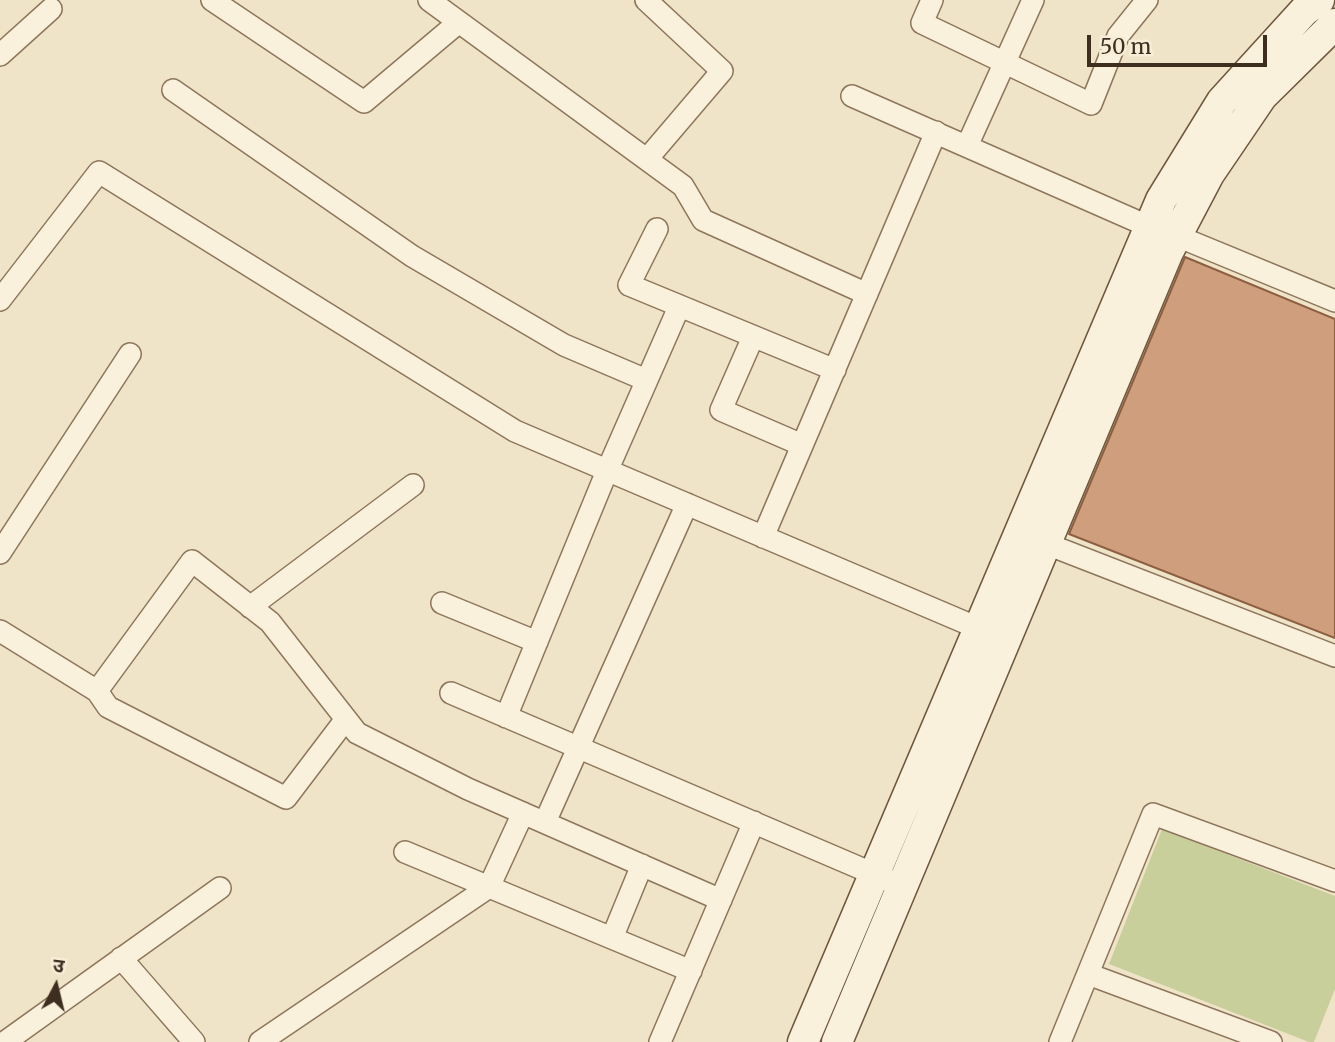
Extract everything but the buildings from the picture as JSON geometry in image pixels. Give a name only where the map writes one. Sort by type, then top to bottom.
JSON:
[{"type":"street","points":[[212,0],[364,102],[459,22]]},
{"type":"street","points":[[429,0],[683,186],[703,220],[867,294]]},
{"type":"street","points":[[646,0],[722,71],[647,159]]},
{"type":"street","points":[[933,0],[922,23],[1091,104],[1118,36],[1147,0]]},
{"type":"street","points":[[967,146],[1033,0]]},
{"type":"street","points":[[1163,231],[1161,200],[1222,101],[1304,11],[1319,0]]},
{"type":"street","points":[[0,55],[51,9]]},
{"type":"street","points":[[837,1042],[902,886],[992,634],[1163,231],[1209,174],[1262,96],[1335,24]]},
{"type":"street","points":[[173,90],[412,256],[564,345],[646,380]]},
{"type":"street","points":[[852,96],[1163,231],[1333,297]]},
{"type":"street","points":[[763,537],[936,132]]},
{"type":"street","points":[[0,300],[99,172],[515,432],[992,634]]},
{"type":"street","points":[[657,229],[629,285],[835,370]]},
{"type":"street","points":[[506,716],[607,471],[679,307]]},
{"type":"street","points":[[753,337],[721,410],[802,446]]},
{"type":"street","points":[[0,553],[131,354]]},
{"type":"street","points":[[250,607],[413,485]]},
{"type":"street","points":[[545,822],[687,504]]},
{"type":"street","points":[[1032,539],[1335,656]]},
{"type":"street","points":[[97,691],[192,561],[270,622],[357,733],[468,789],[721,900]]},
{"type":"street","points":[[442,603],[537,642]]},
{"type":"street","points":[[0,631],[97,691],[108,707],[286,797],[346,719]]},
{"type":"street","points":[[803,1042],[874,874],[992,634]]},
{"type":"street","points":[[451,693],[902,886]]},
{"type":"street","points":[[260,1042],[489,887],[523,813]]},
{"type":"street","points":[[1060,1042],[1153,814],[1335,881]]},
{"type":"street","points":[[660,1042],[754,822]]},
{"type":"street","points":[[405,852],[691,971]]},
{"type":"street","points":[[612,938],[642,865]]},
{"type":"street","points":[[5,1042],[220,888]]},
{"type":"street","points":[[121,958],[194,1042]]},
{"type":"street","points":[[1088,974],[1271,1042]]},
{"type":"green space","points":[[1162,829],[1335,896],[1335,989],[1314,1042],[1109,964]]}]
